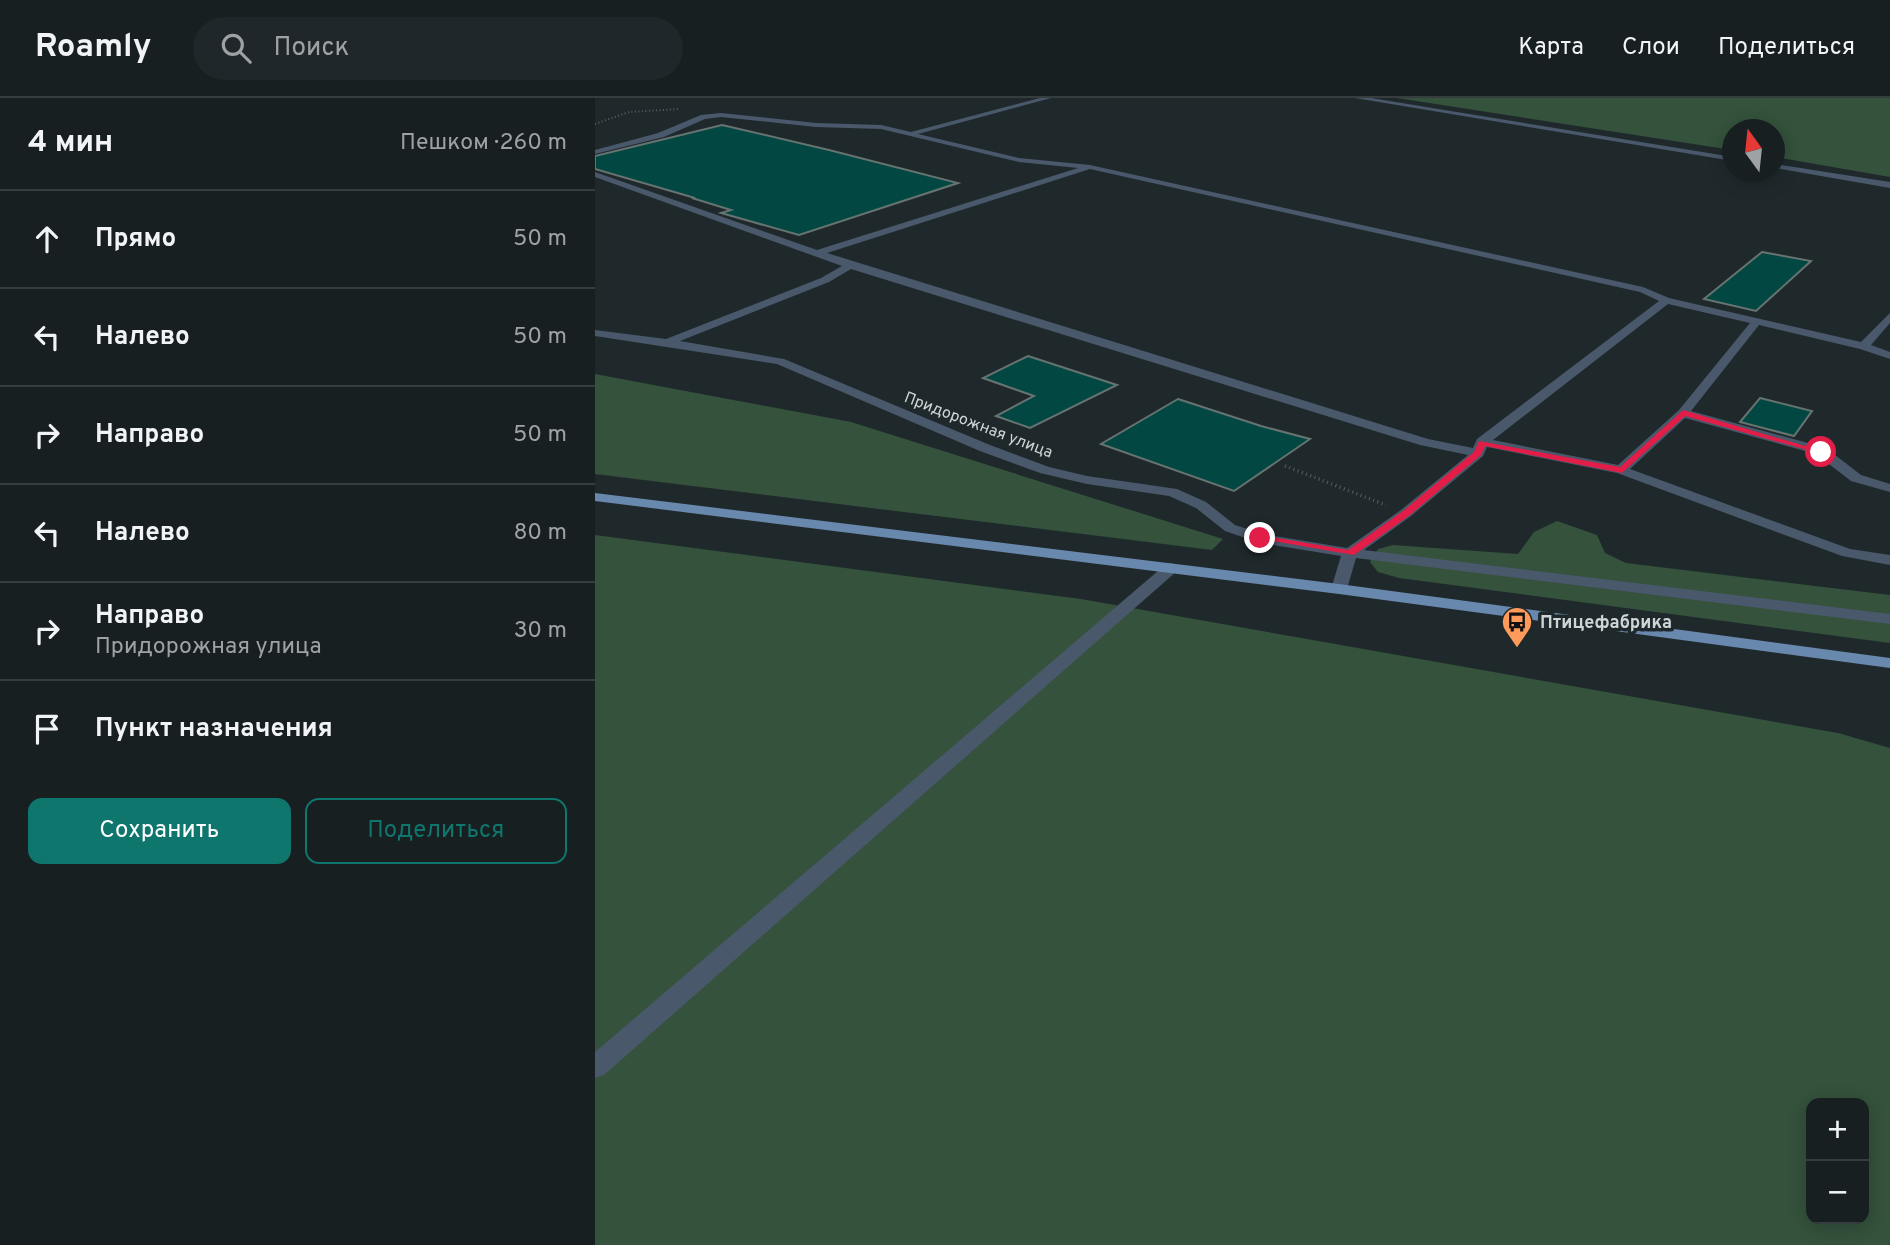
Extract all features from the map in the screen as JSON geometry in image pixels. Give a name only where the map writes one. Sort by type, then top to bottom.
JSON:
[{"type":"main road","points":[[595,497],[1339,589],[1890,663]]},
{"type":"street","points":[[910,133],[1048,98]]},
{"type":"street","points":[[1358,98],[1722,157]]},
{"type":"street","points":[[595,152],[661,135],[712,116],[881,127],[1019,160],[1090,167],[1643,290],[1666,300],[1864,346],[1890,356]]},
{"type":"street","points":[[818,253],[1090,167]]},
{"type":"street","points":[[1785,168],[1890,185]]},
{"type":"street","points":[[595,174],[850,265],[1425,442],[1622,470],[1847,553],[1890,559]]},
{"type":"street","points":[[667,342],[825,280],[850,265]]},
{"type":"street","points":[[1339,589],[1350,553],[1406,513],[1480,448],[1666,300]]},
{"type":"street","points":[[1864,346],[1890,316]]},
{"type":"street","points":[[1622,470],[1683,413],[1756,322]]},
{"type":"street","name":"Придорожная улица","points":[[595,334],[667,342],[780,361],[985,448],[1045,470],[1087,481],[1172,492],[1201,505],[1230,528],[1260,538],[1350,553],[1890,619]]},
{"type":"street","points":[[1683,413],[1821,452],[1856,478],[1890,488]]},
{"type":"street","points":[[595,1068],[1171,568]]},
{"type":"path","points":[[1285,466],[1406,513]]},
{"type":"green space","points":[[1397,98],[1890,98],[1890,177],[1785,159],[1785,119],[1722,119],[1722,148]]},
{"type":"green space","points":[[595,374],[851,422],[1223,539],[1212,550],[595,474]]},
{"type":"green space","points":[[1557,521],[1597,535],[1605,553],[1626,563],[1890,595],[1890,643],[1399,578],[1378,572],[1370,562],[1378,549],[1393,545],[1518,554],[1534,532]]},
{"type":"green space","points":[[595,535],[1081,599],[1838,733],[1890,748],[1890,1245],[595,1245]]},
{"type":"building","points":[[722,125],[958,183],[799,235],[721,213],[731,210],[692,198],[695,198],[595,169],[595,156]]},
{"type":"building","points":[[1762,252],[1811,261],[1756,311],[1704,299]]},
{"type":"building","points":[[1028,356],[1117,385],[1030,428],[996,416],[1034,396],[983,378]]},
{"type":"building","points":[[1760,398],[1812,411],[1794,436],[1740,422]]},
{"type":"building","points":[[1178,399],[1310,439],[1234,491],[1101,444]]},
{"type":"place","name":"Птицефабрика","points":[[1517,649]]},
{"type":"route","points":[[1260,538],[1350,553],[1406,513],[1435,486],[1478,453],[1482,442],[1622,470],[1683,413],[1821,452]]}]
